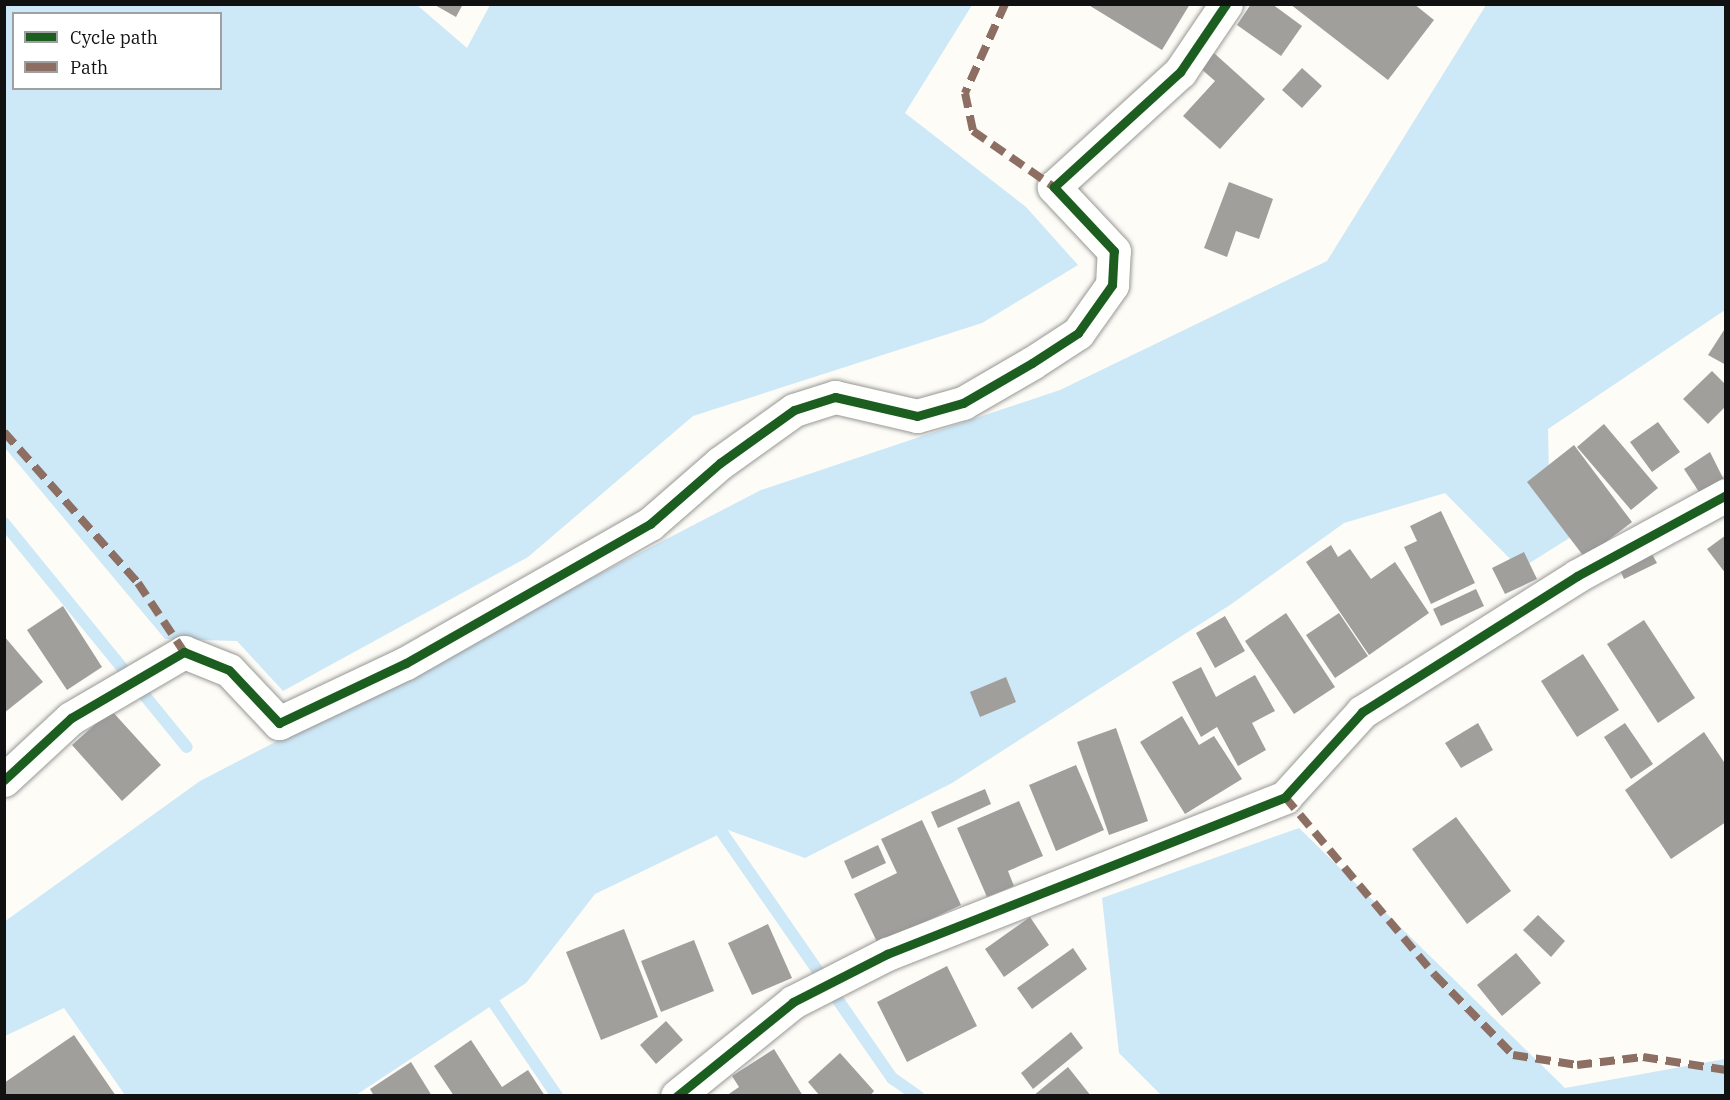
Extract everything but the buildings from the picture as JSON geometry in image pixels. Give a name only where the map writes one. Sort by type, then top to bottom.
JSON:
[{"type":"street","points":[[4,780],[71,718],[184,652],[228,670],[279,723],[406,663],[650,524],[720,463],[794,410],[835,397],[917,416],[963,403],[1032,363],[1078,333],[1112,285],[1114,251],[1054,187],[1180,72],[1226,4]]},
{"type":"street","points":[[677,1095],[793,1002],[887,954],[1285,797],[1362,712],[1576,576],[1725,495]]},
{"type":"water","points":[[4,5],[417,5],[467,48],[490,5],[972,5],[905,113],[1026,207],[1078,265],[982,323],[693,416],[528,557],[283,691],[237,641],[165,639],[5,448]]},
{"type":"water","points":[[1486,5],[1725,5],[1725,310],[1548,429],[1549,474],[1579,532],[1520,569],[1445,493],[1344,523],[1230,605],[952,783],[805,858],[728,830],[595,894],[526,983],[356,1095],[125,1095],[64,1008],[5,1036],[4,922],[200,781],[761,490],[1060,390],[1327,261]]},
{"type":"water","points":[[1299,828],[1565,1088],[1725,1059],[1725,1095],[1161,1095],[1119,1053],[1102,898]]},
{"type":"waterway","points":[[4,523],[187,747]]},
{"type":"waterway","points":[[714,821],[892,1078],[918,1096]]},
{"type":"waterway","points":[[485,990],[557,1096]]},
{"type":"marked path","points":[[1005,4],[965,93],[973,131],[1054,187]]},
{"type":"marked path","points":[[4,432],[138,583],[184,652]]},
{"type":"marked path","points":[[1285,797],[1435,975],[1513,1055],[1577,1065],[1643,1057],[1726,1070]]},
{"type":"cycle path","points":[[4,780],[71,718],[184,652],[229,670],[279,723],[406,663],[650,524],[720,463],[794,410],[835,397],[917,416],[963,403],[1032,363],[1078,333],[1112,285],[1114,251],[1054,187],[1180,72],[1226,4]]},
{"type":"cycle path","points":[[677,1096],[793,1002],[887,954],[1285,797],[1362,712],[1577,576],[1726,495]]}]
